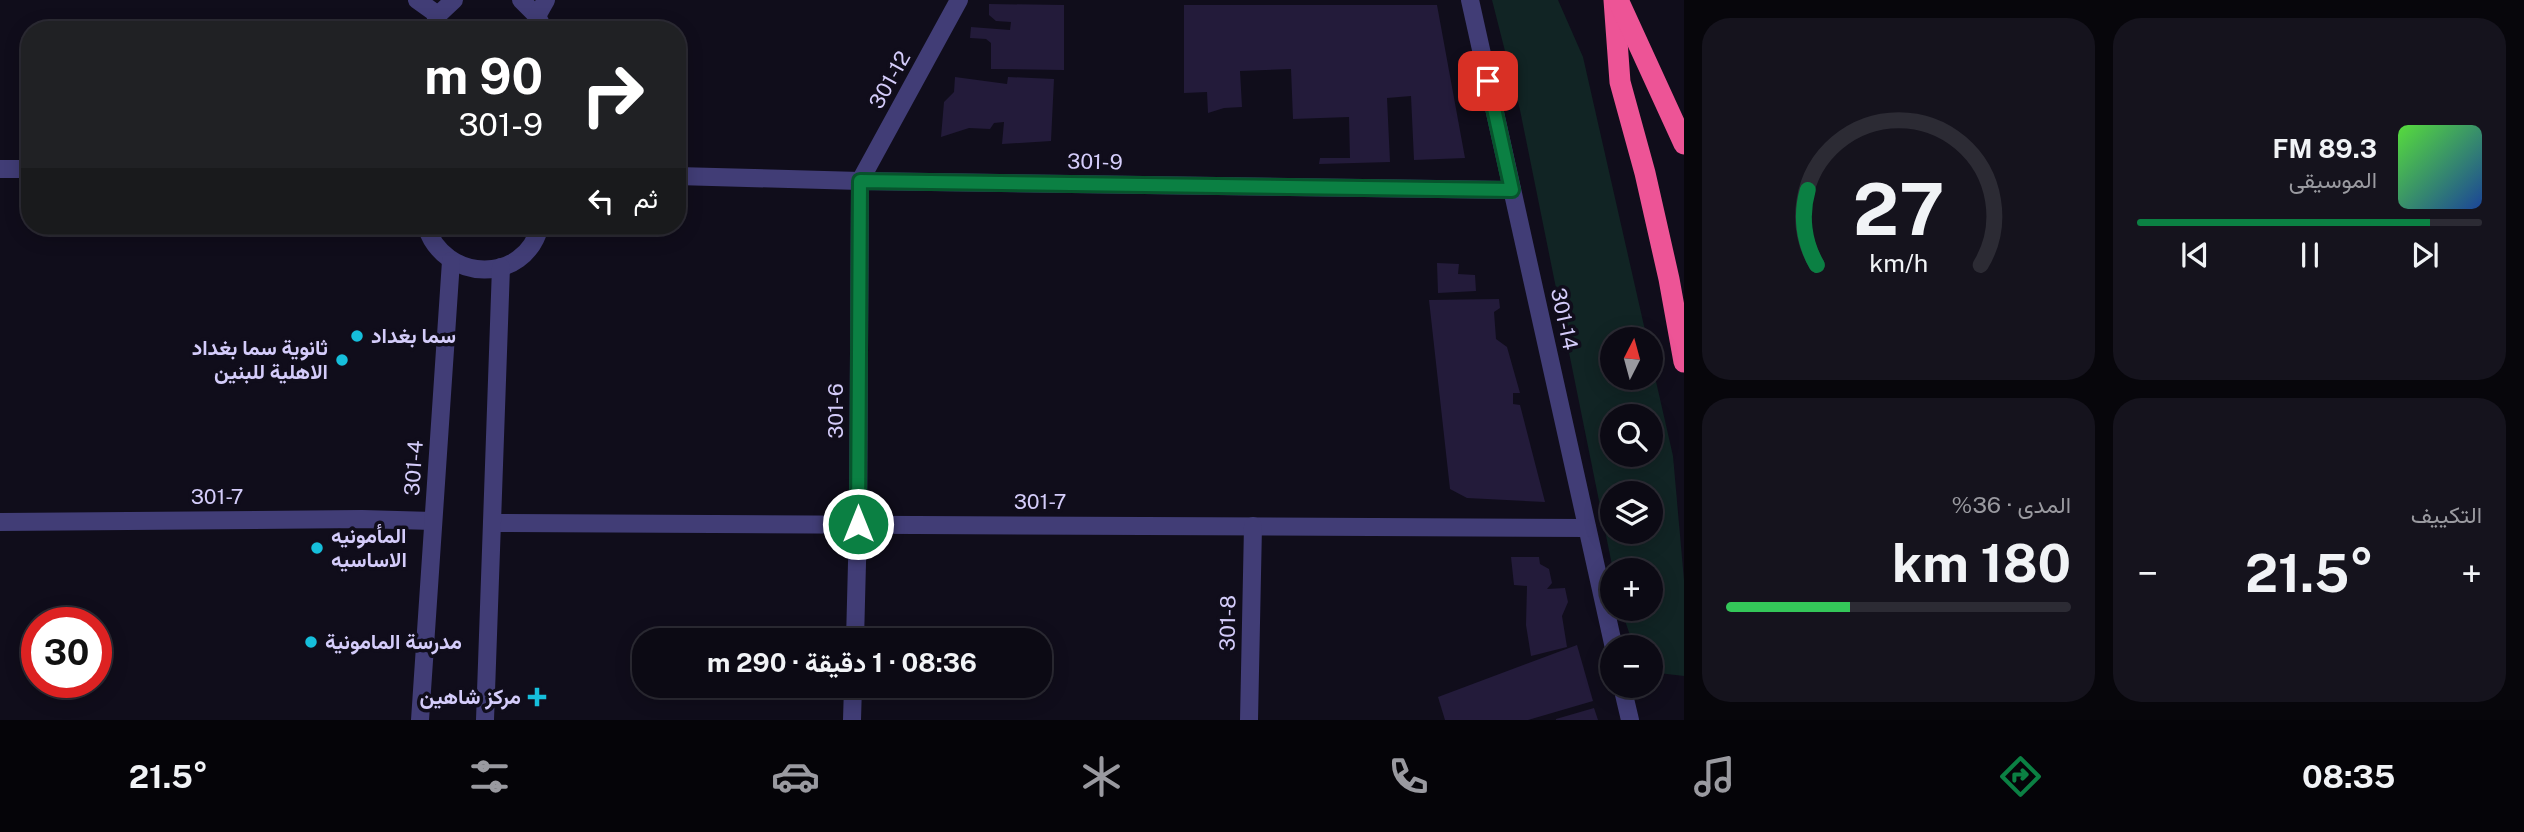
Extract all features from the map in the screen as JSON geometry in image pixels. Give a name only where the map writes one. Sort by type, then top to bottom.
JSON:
[{"type":"highway","points":[[1616,0],[1684,144]]},
{"type":"highway","points":[[1616,0],[1619,82],[1645,173],[1684,362]]},
{"type":"street","points":[[417,0],[434,21]]},
{"type":"street","points":[[436,21],[454,0]]},
{"type":"street","points":[[521,0],[542,15]]},
{"type":"street","name":"301-12","points":[[860,181],[959,0]]},
{"type":"street","name":"301-14","points":[[1470,0],[1611,635]]},
{"type":"street","points":[[0,169],[21,169]]},
{"type":"street","name":"301-9","points":[[686,176],[1512,190]]},
{"type":"street","name":"301-6","points":[[855,628],[860,181]]},
{"type":"street","points":[[430,235],[436,247],[451,261],[469,269],[490,270],[510,265],[526,253],[538,235]]},
{"type":"street","name":"301-4","points":[[420,720],[451,261]]},
{"type":"street","points":[[485,720],[501,267]]},
{"type":"street","name":"301-7","points":[[0,522],[362,519],[433,521]]},
{"type":"street","name":"301-7","points":[[492,523],[1587,528]]},
{"type":"street","name":"301-8","points":[[1249,720],[1253,526]]},
{"type":"street","points":[[852,720],[853,698]]},
{"type":"street","points":[[1625,698],[1630,720]]},
{"type":"green space","points":[[1492,0],[1558,0],[1583,57],[1644,327],[1600,327],[1600,390],[1658,390],[1661,404],[1600,404],[1600,467],[1663,467],[1663,412],[1673,456],[1684,580],[1684,676],[1663,674],[1663,635],[1630,635],[1625,621],[1663,621],[1663,558],[1611,558],[1608,544],[1663,544],[1663,481],[1600,481],[1600,506],[1520,110]]},
{"type":"green space","points":[[472,235],[500,235],[486,237]]},
{"type":"building","points":[[989,4],[1064,5],[1064,70],[991,69],[991,43],[986,39],[970,38],[971,27],[1010,30],[1011,22],[996,21],[989,15]]},
{"type":"building","points":[[1184,5],[1437,5],[1465,158],[1414,160],[1411,96],[1387,98],[1390,162],[1319,164],[1320,158],[1350,158],[1349,117],[1293,119],[1291,69],[1240,71],[1242,107],[1224,108],[1208,113],[1207,92],[1184,93]]},
{"type":"building","points":[[955,77],[1007,84],[1008,77],[1054,79],[1051,141],[1002,144],[1004,122],[994,123],[990,129],[969,128],[941,137],[944,102],[954,92]]},
{"type":"building","points":[[1437,263],[1459,264],[1458,274],[1475,275],[1476,291],[1438,293]]},
{"type":"building","points":[[1499,299],[1500,308],[1494,312],[1496,339],[1507,347],[1520,393],[1513,393],[1513,404],[1520,405],[1545,502],[1467,498],[1450,489],[1429,300]]},
{"type":"building","points":[[1511,557],[1539,557],[1540,564],[1549,569],[1552,583],[1547,589],[1565,588],[1568,602],[1562,616],[1567,647],[1531,656],[1526,625],[1527,586],[1514,585]]},
{"type":"building","points":[[1577,645],[1593,701],[1528,720],[1445,720],[1438,697]]},
{"type":"building","points":[[1594,708],[1598,720],[1556,720],[1556,719]]},
{"type":"place","name":"سما بغداد","points":[[357,336]]},
{"type":"place","name":"ثانوية سما بغداد الاهلية للبنين","points":[[342,360]]},
{"type":"place","name":"المأمونيه الاساسيه","points":[[317,548]]},
{"type":"place","name":"مدرسة المامونية","points":[[311,642]]},
{"type":"place","name":"مركز شاهين","points":[[537,697]]},
{"type":"route","points":[[858,524],[860,181],[1512,190],[1488,81]]}]
